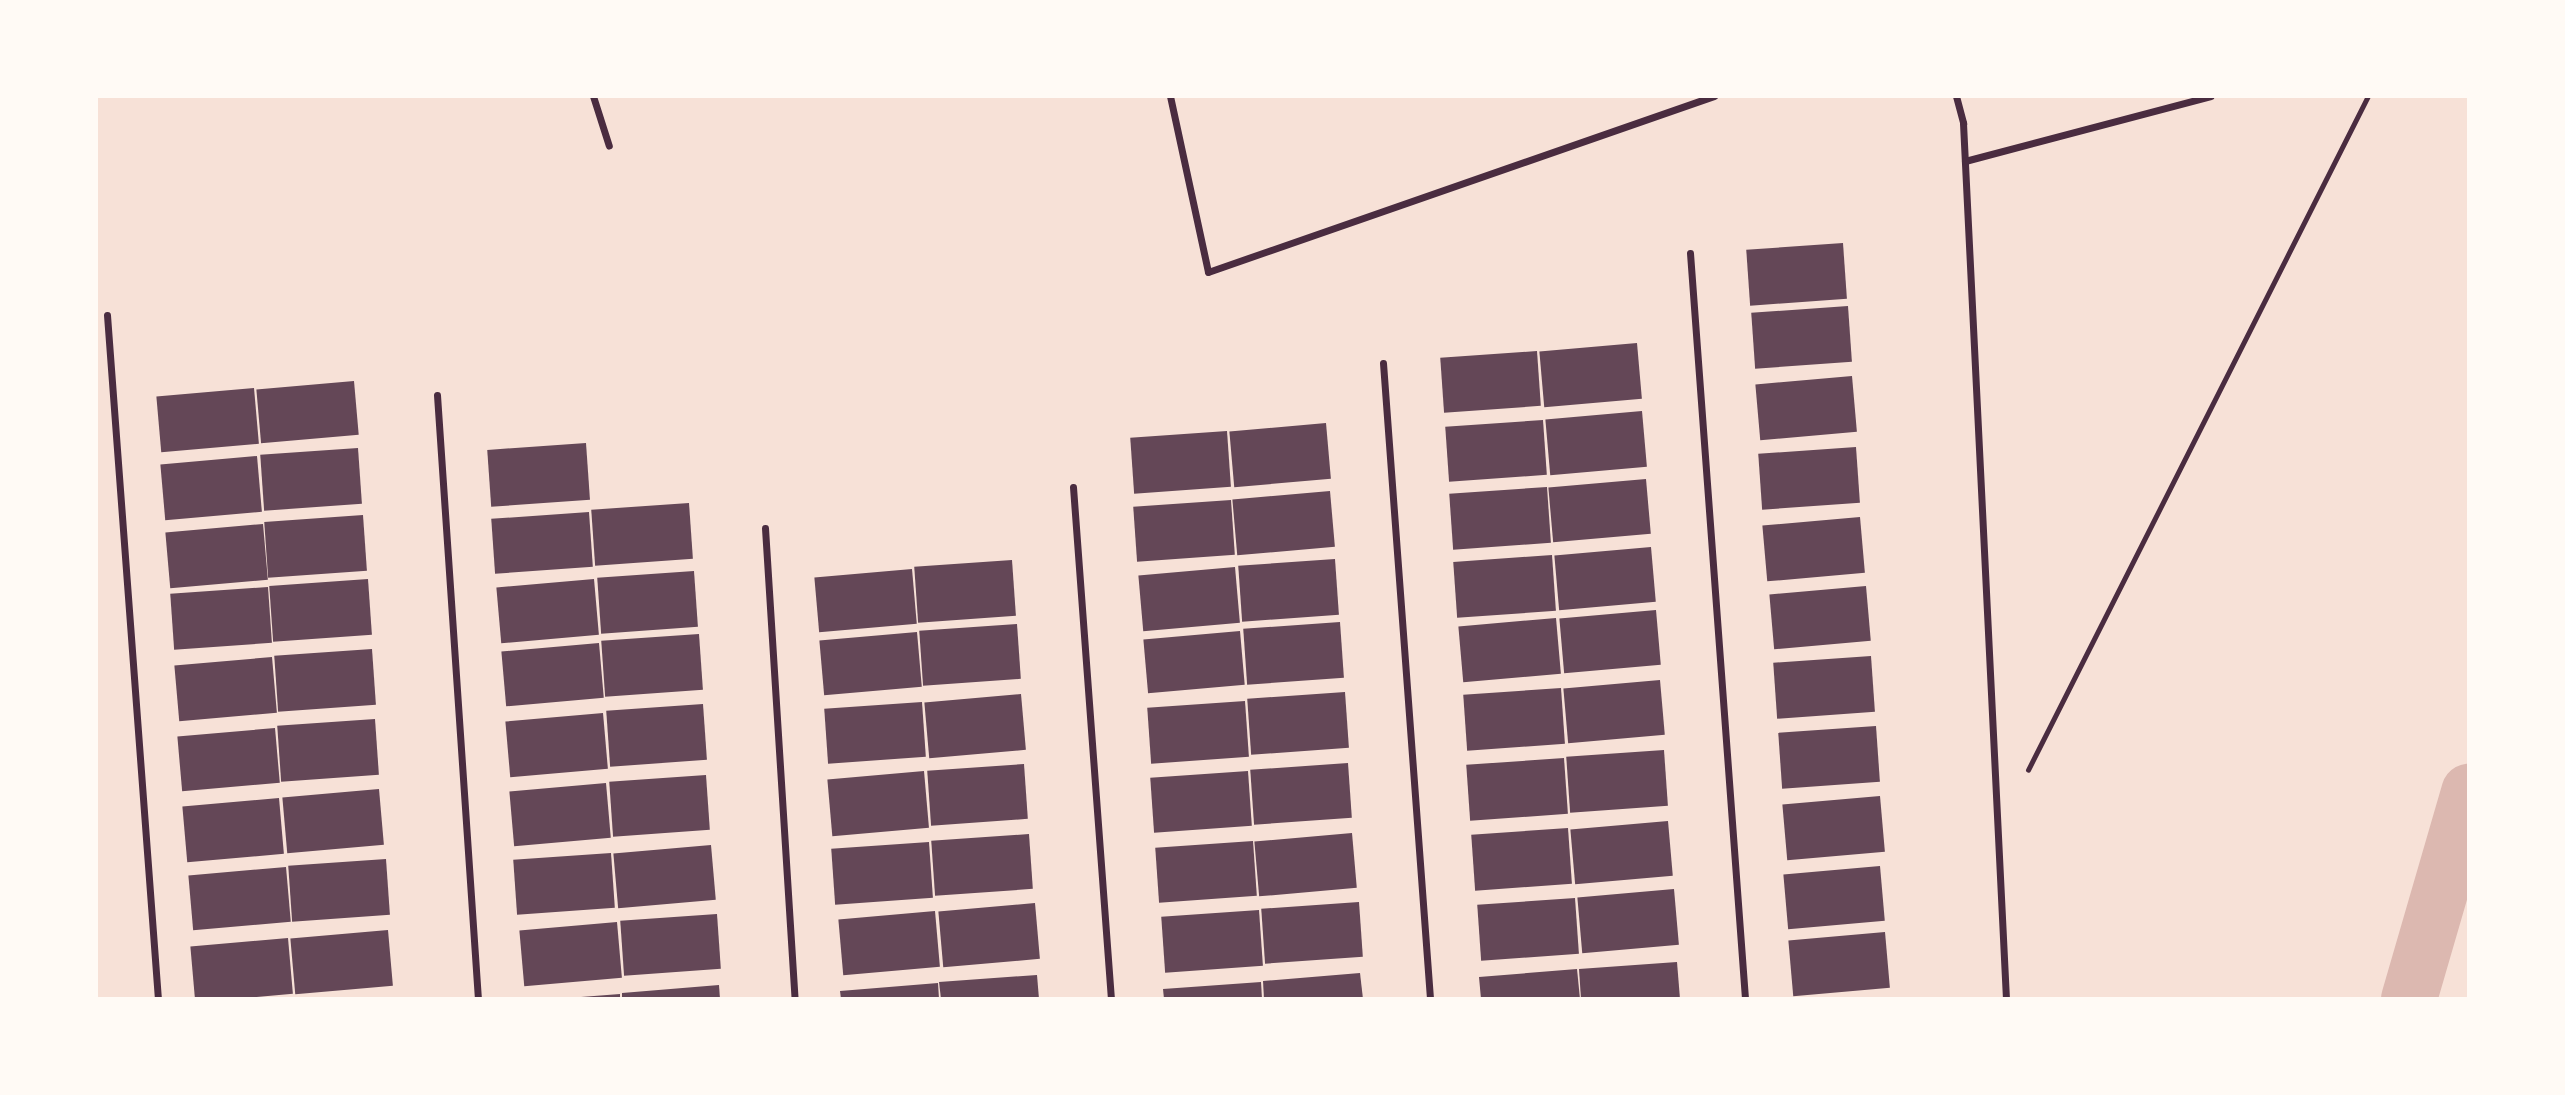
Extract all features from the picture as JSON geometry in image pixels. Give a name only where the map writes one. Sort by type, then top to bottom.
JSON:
[{"type":"street","points":[[593,96],[609,146]]},
{"type":"street","points":[[1170,96],[1208,272],[1714,96]]},
{"type":"street","points":[[1956,96],[1965,161],[2006,999]]},
{"type":"street","points":[[1965,161],[2211,96]]},
{"type":"street","points":[[1690,253],[1745,999]]},
{"type":"street","points":[[107,315],[158,999]]},
{"type":"street","points":[[1383,363],[1430,999]]},
{"type":"street","points":[[438,395],[478,999]]},
{"type":"street","points":[[1073,487],[1111,999]]},
{"type":"street","points":[[765,528],[795,999]]},
{"type":"path","points":[[2023,780],[2368,96]]},
{"type":"building","points":[[1843,243],[1847,299],[1750,306],[1746,250]]},
{"type":"building","points":[[1848,306],[1852,362],[1755,369],[1751,313]]},
{"type":"building","points":[[1637,343],[1642,399],[1544,407],[1539,352]]},
{"type":"building","points":[[1537,351],[1541,406],[1444,413],[1440,358]]},
{"type":"building","points":[[1852,376],[1857,432],[1760,440],[1755,384]]},
{"type":"building","points":[[354,381],[359,435],[261,443],[256,390]]},
{"type":"building","points":[[254,388],[259,444],[161,452],[156,397]]},
{"type":"building","points":[[1642,411],[1647,467],[1550,475],[1545,419]]},
{"type":"building","points":[[1543,420],[1547,475],[1449,482],[1445,427]]},
{"type":"building","points":[[1326,423],[1331,479],[1234,487],[1229,431]]},
{"type":"building","points":[[1227,431],[1231,487],[1134,494],[1130,438]]},
{"type":"building","points":[[586,443],[590,500],[491,507],[487,450]]},
{"type":"building","points":[[1856,447],[1860,503],[1762,510],[1758,454]]},
{"type":"building","points":[[358,448],[362,504],[264,511],[260,455]]},
{"type":"building","points":[[257,456],[262,512],[165,520],[160,464]]},
{"type":"building","points":[[1646,479],[1651,534],[1553,542],[1548,488]]},
{"type":"building","points":[[1547,487],[1551,543],[1453,550],[1449,494]]},
{"type":"building","points":[[1330,491],[1335,547],[1237,555],[1232,500]]},
{"type":"building","points":[[1231,500],[1235,555],[1137,562],[1133,507]]},
{"type":"building","points":[[689,503],[693,559],[595,566],[591,510]]},
{"type":"building","points":[[589,512],[593,567],[495,574],[491,519]]},
{"type":"building","points":[[363,515],[367,571],[268,578],[264,522]]},
{"type":"building","points":[[1860,517],[1865,573],[1767,581],[1762,526]]},
{"type":"building","points":[[263,524],[268,580],[170,588],[165,533]]},
{"type":"building","points":[[1651,547],[1656,602],[1559,610],[1554,555]]},
{"type":"building","points":[[1552,555],[1556,611],[1457,618],[1453,562]]},
{"type":"building","points":[[1335,559],[1339,615],[1242,622],[1238,566]]},
{"type":"building","points":[[1012,560],[1016,616],[918,623],[914,567]]},
{"type":"building","points":[[1235,567],[1240,623],[1143,631],[1138,575]]},
{"type":"building","points":[[912,569],[917,624],[819,632],[814,578]]},
{"type":"building","points":[[694,571],[698,627],[601,634],[597,578]]},
{"type":"building","points":[[368,579],[372,635],[273,642],[269,586]]},
{"type":"building","points":[[594,579],[599,635],[501,643],[496,588]]},
{"type":"building","points":[[1866,586],[1871,641],[1774,649],[1769,594]]},
{"type":"building","points":[[268,587],[272,643],[174,650],[170,594]]},
{"type":"building","points":[[1656,610],[1661,665],[1564,673],[1559,618]]},
{"type":"building","points":[[1556,618],[1561,674],[1463,682],[1458,627]]},
{"type":"building","points":[[1340,622],[1344,678],[1247,685],[1243,629]]},
{"type":"building","points":[[1017,624],[1021,679],[923,686],[919,631]]},
{"type":"building","points":[[1240,631],[1245,685],[1148,693],[1143,639]]},
{"type":"building","points":[[917,632],[922,687],[824,695],[819,641]]},
{"type":"building","points":[[699,634],[703,690],[605,697],[601,641]]},
{"type":"building","points":[[599,643],[604,698],[506,706],[501,652]]},
{"type":"building","points":[[372,649],[376,705],[278,712],[274,656]]},
{"type":"building","points":[[1871,656],[1875,712],[1777,719],[1773,663]]},
{"type":"building","points":[[272,657],[277,713],[179,721],[174,666]]},
{"type":"building","points":[[1660,680],[1665,735],[1568,743],[1563,688]]},
{"type":"building","points":[[1561,688],[1565,744],[1467,751],[1463,695]]},
{"type":"building","points":[[1345,692],[1349,748],[1251,755],[1247,699]]},
{"type":"building","points":[[1021,694],[1026,750],[929,758],[924,702]]},
{"type":"building","points":[[1245,701],[1249,757],[1151,764],[1147,708]]},
{"type":"building","points":[[922,702],[926,757],[828,764],[824,709]]},
{"type":"building","points":[[703,704],[707,760],[610,767],[606,711]]},
{"type":"building","points":[[603,713],[608,769],[510,777],[505,722]]},
{"type":"building","points":[[375,719],[379,775],[281,782],[277,726]]},
{"type":"building","points":[[1876,726],[1880,782],[1782,789],[1778,733]]},
{"type":"building","points":[[275,728],[280,783],[182,791],[177,737]]},
{"type":"building","points":[[1664,750],[1668,806],[1570,813],[1566,757]]},
{"type":"building","points":[[1564,758],[1568,814],[1470,821],[1466,765]]},
{"type":"building","points":[[1348,763],[1352,818],[1254,825],[1250,770]]},
{"type":"building","points":[[1024,764],[1028,819],[931,826],[927,771]]},
{"type":"building","points":[[924,771],[929,828],[832,836],[827,779]]},
{"type":"building","points":[[1248,771],[1252,826],[1154,833],[1150,778]]},
{"type":"building","points":[[706,775],[710,830],[613,837],[609,782]]},
{"type":"building","points":[[606,783],[611,838],[514,846],[509,791]]},
{"type":"building","points":[[379,789],[384,845],[287,853],[282,797]]},
{"type":"building","points":[[1880,796],[1885,852],[1787,860],[1782,805]]},
{"type":"building","points":[[279,798],[284,854],[187,862],[182,806]]},
{"type":"building","points":[[1668,821],[1673,876],[1575,884],[1570,830]]},
{"type":"building","points":[[1568,828],[1572,884],[1475,891],[1471,835]]},
{"type":"building","points":[[1352,833],[1357,888],[1259,896],[1254,842]]},
{"type":"building","points":[[1029,834],[1033,889],[935,896],[931,841]]},
{"type":"building","points":[[1253,841],[1257,896],[1159,903],[1155,848]]},
{"type":"building","points":[[929,842],[933,898],[835,905],[831,849]]},
{"type":"building","points":[[711,845],[716,900],[618,908],[613,854]]},
{"type":"building","points":[[611,853],[615,908],[517,915],[513,860]]},
{"type":"building","points":[[386,859],[390,915],[292,922],[288,866]]},
{"type":"building","points":[[1880,866],[1885,921],[1788,929],[1783,874]]},
{"type":"building","points":[[286,867],[291,922],[193,930],[188,876]]},
{"type":"building","points":[[1674,889],[1679,945],[1582,953],[1577,897]]},
{"type":"building","points":[[1575,898],[1579,954],[1481,961],[1477,905]]},
{"type":"building","points":[[1359,902],[1363,957],[1265,964],[1261,909]]},
{"type":"building","points":[[1035,903],[1040,959],[943,967],[938,911]]},
{"type":"building","points":[[1259,910],[1263,966],[1165,973],[1161,917]]},
{"type":"building","points":[[935,911],[940,967],[843,975],[838,919]]},
{"type":"building","points":[[717,914],[721,969],[624,976],[620,921]]},
{"type":"building","points":[[617,922],[622,978],[524,986],[519,931]]},
{"type":"building","points":[[388,930],[393,986],[295,994],[290,939]]},
{"type":"building","points":[[1885,932],[1890,988],[1793,996],[1788,940]]},
{"type":"building","points":[[288,938],[293,994],[195,999],[190,947]]},
{"type":"building","points":[[1677,962],[1680,999],[1581,999],[1579,969]]},
{"type":"building","points":[[1577,969],[1580,999],[1481,999],[1479,977]]},
{"type":"building","points":[[1360,973],[1363,999],[1264,999],[1263,981]]},
{"type":"building","points":[[1037,975],[1039,999],[941,999],[939,982]]},
{"type":"building","points":[[1261,982],[1262,999],[1164,999],[1163,989]]},
{"type":"building","points":[[938,983],[939,999],[841,999],[840,991]]},
{"type":"building","points":[[719,985],[720,999],[622,999],[622,993]]},
{"type":"building","points":[[620,994],[620,999],[581,997]]},
{"type":"waterway","points":[[2409,999],[2469,792]]}]
